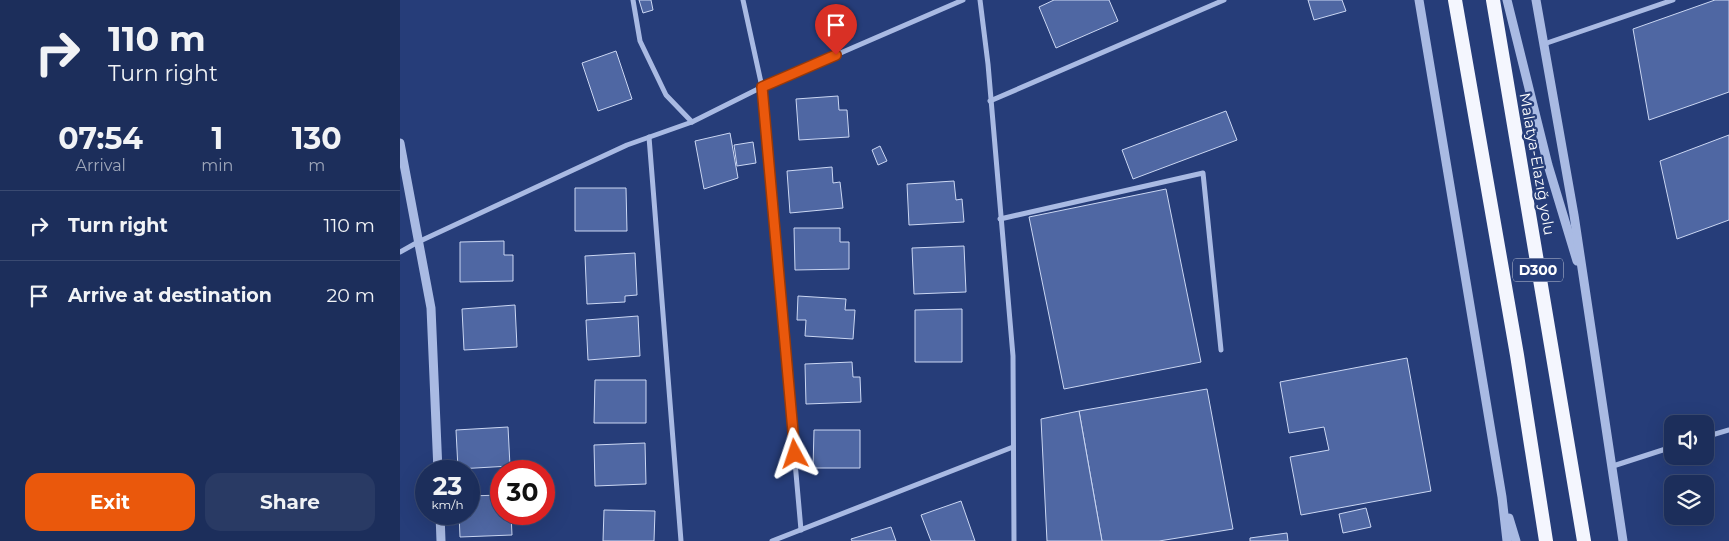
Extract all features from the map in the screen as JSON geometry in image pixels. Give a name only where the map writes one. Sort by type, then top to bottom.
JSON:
[{"type":"highway","name":"D300","points":[[1455,0],[1517,355],[1546,541]]},
{"type":"highway","name":"Malatya-Elazığ yolu","points":[[1493,0],[1584,541]]},
{"type":"street","points":[[633,0],[640,41],[666,95],[692,122]]},
{"type":"street","points":[[743,0],[762,87],[778,245],[801,530]]},
{"type":"street","points":[[400,252],[418,242],[649,137],[692,122],[762,87],[963,0]]},
{"type":"street","points":[[980,0],[988,64],[1013,356],[1014,541]]},
{"type":"street","points":[[990,101],[1224,0]]},
{"type":"street","points":[[1419,0],[1502,497],[1507,541]]},
{"type":"street","points":[[1507,0],[1548,165],[1587,295]]},
{"type":"street","points":[[1536,0],[1587,295],[1623,541]]},
{"type":"street","points":[[1544,44],[1672,0]]},
{"type":"street","points":[[649,137],[681,541]]},
{"type":"street","points":[[400,143],[431,308],[438,460]]},
{"type":"street","points":[[1000,219],[1203,173],[1221,350]]},
{"type":"street","points":[[1714,435],[1729,430]]},
{"type":"street","points":[[772,541],[1014,447]]},
{"type":"street","points":[[1613,466],[1664,450]]},
{"type":"street","points":[[1502,497],[1516,541]]},
{"type":"street","points":[[440,525],[441,541]]},
{"type":"building","points":[[639,0],[651,0],[653,10],[643,13]]},
{"type":"building","points":[[1054,0],[1109,0],[1118,21],[1056,48],[1039,7]]},
{"type":"building","points":[[1308,0],[1342,0],[1346,11],[1314,20]]},
{"type":"building","points":[[1715,0],[1729,0],[1729,92],[1649,120],[1633,29]]},
{"type":"building","points":[[616,51],[632,99],[598,111],[582,63]]},
{"type":"building","points":[[838,96],[839,110],[847,110],[849,137],[799,140],[796,99]]},
{"type":"building","points":[[1226,111],[1237,140],[1133,179],[1122,150]]},
{"type":"building","points":[[730,133],[738,178],[704,189],[695,141]]},
{"type":"building","points":[[1729,135],[1729,220],[1677,239],[1660,161]]},
{"type":"building","points":[[753,142],[756,163],[737,166],[734,145]]},
{"type":"building","points":[[880,146],[887,161],[878,165],[872,150]]},
{"type":"building","points":[[832,167],[833,183],[840,182],[843,208],[790,213],[787,171]]},
{"type":"building","points":[[954,181],[956,200],[962,199],[964,222],[909,225],[907,184]]},
{"type":"building","points":[[575,188],[626,188],[627,231],[575,231]]},
{"type":"building","points":[[1166,189],[1201,362],[1064,389],[1029,217]]},
{"type":"building","points":[[794,228],[840,228],[840,242],[849,242],[849,269],[795,270]]},
{"type":"building","points":[[504,241],[504,255],[513,255],[513,281],[460,282],[460,242]]},
{"type":"building","points":[[964,246],[966,292],[914,294],[912,248]]},
{"type":"building","points":[[635,253],[637,295],[625,296],[625,302],[587,304],[585,256]]},
{"type":"building","points":[[798,296],[846,299],[845,310],[855,310],[853,339],[805,336],[806,320],[797,320]]},
{"type":"building","points":[[515,305],[517,347],[464,350],[462,309]]},
{"type":"building","points":[[962,309],[962,362],[915,362],[915,310]]},
{"type":"building","points":[[638,316],[640,356],[588,360],[586,320]]},
{"type":"building","points":[[1407,358],[1431,491],[1301,515],[1290,457],[1329,450],[1324,427],[1289,433],[1280,382]]},
{"type":"building","points":[[852,362],[853,377],[860,377],[861,402],[806,404],[805,364]]},
{"type":"building","points":[[595,380],[646,380],[646,423],[594,423]]},
{"type":"building","points":[[1207,389],[1233,529],[1159,541],[1102,541],[1079,411]]},
{"type":"building","points":[[1079,411],[1102,541],[1047,541],[1041,419]]},
{"type":"building","points":[[508,427],[510,460],[490,460],[490,467],[480,468],[480,460],[458,460],[456,430]]},
{"type":"building","points":[[814,430],[860,430],[860,468],[813,468]]},
{"type":"building","points":[[645,443],[646,484],[595,486],[594,445]]},
{"type":"building","points":[[490,495],[490,525],[512,525],[512,535],[460,537],[459,525],[480,525],[480,496]]},
{"type":"building","points":[[961,501],[975,541],[931,541],[921,515]]},
{"type":"building","points":[[1366,508],[1371,527],[1343,533],[1339,514]]},
{"type":"building","points":[[604,510],[655,511],[654,541],[603,541]]},
{"type":"building","points":[[891,527],[896,541],[852,541],[851,539]]},
{"type":"building","points":[[1287,533],[1288,541],[1250,541],[1250,538]]},
{"type":"route","points":[[795,454],[778,245],[762,87],[836,55]]}]
